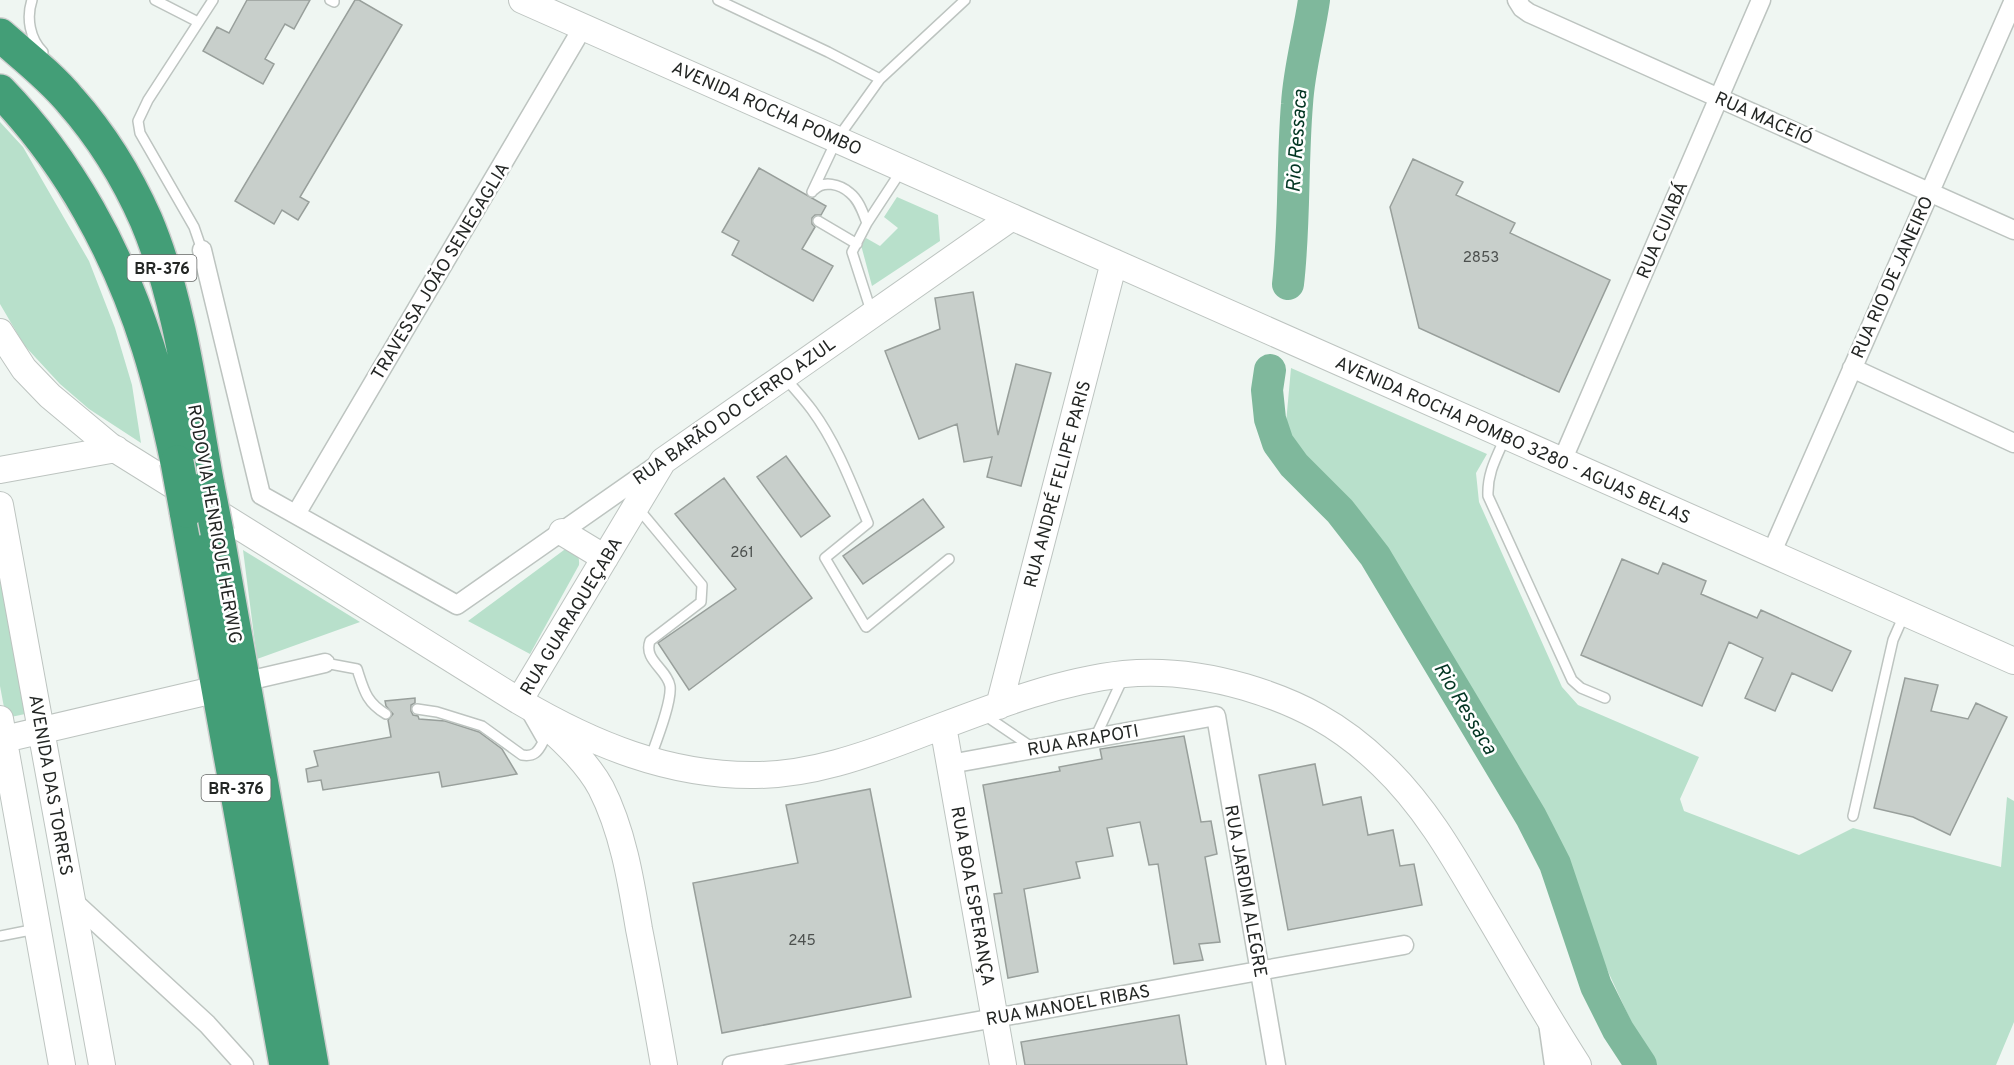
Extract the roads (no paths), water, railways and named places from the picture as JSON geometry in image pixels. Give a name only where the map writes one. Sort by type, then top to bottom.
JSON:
[{"type":"highway","name":"RODOVIA HENRIQUE HERWIG","points":[[0,35],[91,118],[146,219],[159,255],[182,346],[217,532],[231,686],[286,1065]]},
{"type":"highway","name":"RODOVIA HENRIQUE HERWIG","points":[[0,91],[27,118],[75,186],[104,240],[131,299],[148,345],[160,388],[186,510],[231,686],[312,1065]]},
{"type":"main road","name":"AVENIDA ROCHA POMBO","points":[[522,0],[1012,217]]},
{"type":"main road","name":"AVENIDA ROCHA POMBO 3280 - AGUAS BELAS","points":[[1012,217],[2014,661]]},
{"type":"main road","name":"RUA BARÃO DO CERRO AZUL","points":[[663,461],[1012,217]]},
{"type":"main road","name":"RUA ANDRÉ FELIPE PARIS","points":[[990,709],[1114,262]]},
{"type":"main road","points":[[0,332],[24,369],[80,423],[116,449],[519,701],[562,726],[602,744],[650,761],[687,770],[724,774],[757,775],[797,771],[879,750],[1042,692],[1125,674],[1197,676],[1235,684],[1288,702],[1320,716],[1350,736],[1383,765],[1414,799],[1445,842],[1578,1065]]},
{"type":"main road","points":[[0,470],[116,449]]},
{"type":"main road","name":"RUA GUARAQUEÇABA","points":[[663,461],[519,701],[581,760],[600,786],[614,816],[632,885],[664,1065]]},
{"type":"main road","name":"AVENIDA DAS TORRES","points":[[0,505],[102,1065]]},
{"type":"main road","points":[[562,531],[605,558]]},
{"type":"main road","points":[[62,1065],[1,733],[41,730],[231,686]]},
{"type":"main road","name":"RUA BOA ESPERANÇA","points":[[943,726],[1003,1065]]},
{"type":"street","name":"RUA CUIABÁ","points":[[1562,461],[1761,0]]},
{"type":"street","name":"RUA RIO DE JANEIRO","points":[[1771,554],[2014,0]]},
{"type":"street","name":"RUA MACEIÓ","points":[[1517,1],[1529,13],[2014,230]]},
{"type":"street","name":"TRAVESSA JOÃO SENEGAGLIA","points":[[296,514],[583,27]]},
{"type":"street","points":[[202,250],[261,495],[296,514]]},
{"type":"street","points":[[1852,369],[2014,443]]},
{"type":"street","name":"RUA BARÃO DO CERRO AZUL","points":[[296,514],[457,605],[663,461]]},
{"type":"street","points":[[231,686],[325,663]]},
{"type":"street","name":"RUA ARAPOTI","points":[[950,764],[1215,716]]},
{"type":"street","name":"RUA JARDIM ALEGRE","points":[[1215,716],[1276,1065]]},
{"type":"street","points":[[72,900],[207,1024],[244,1065]]},
{"type":"street","name":"RUA MANOEL RIBAS","points":[[732,1065],[1404,945]]},
{"type":"street","points":[[1547,1016],[1554,1065]]},
{"type":"lane","points":[[32,0],[29,7],[30,30],[38,47],[53,63]]},
{"type":"lane","points":[[155,0],[198,22]]},
{"type":"lane","points":[[202,250],[195,227],[140,133],[138,121],[148,100],[213,0]]},
{"type":"lane","points":[[718,0],[880,79]]},
{"type":"lane","points":[[867,223],[861,206],[850,192],[830,183],[818,186],[811,195],[837,140],[880,79],[965,0]]},
{"type":"lane","points":[[872,314],[852,252],[867,223],[902,168]]},
{"type":"lane","points":[[818,221],[857,244]]},
{"type":"lane","points":[[784,376],[813,411],[825,431],[845,467],[868,523],[825,558],[866,627],[949,559]]},
{"type":"lane","points":[[1506,436],[1490,471],[1487,482],[1488,496],[1572,680],[1581,688],[1605,698]]},
{"type":"lane","points":[[636,506],[702,585],[703,592],[701,602],[650,641],[648,647],[649,654],[668,680],[670,687],[668,703],[650,761]]},
{"type":"lane","points":[[1853,816],[1893,640],[1905,613]]},
{"type":"lane","points":[[325,663],[357,669],[367,699],[386,714]]},
{"type":"lane","points":[[1095,738],[1125,674]]},
{"type":"lane","points":[[417,709],[437,712],[482,726],[522,754],[530,756],[538,752],[543,742],[519,701]]},
{"type":"lane","points":[[990,709],[1035,749]]},
{"type":"lane","points":[[0,936],[38,928]]},
{"type":"waterway","name":"Rio Ressaca","points":[[1288,284],[1298,91],[1314,0]]},
{"type":"waterway","name":"Rio Ressaca","points":[[1270,370],[1267,390],[1270,419],[1278,443],[1294,465],[1340,511],[1375,556],[1531,817],[1555,864],[1596,986],[1618,1030],[1641,1065]]}]
